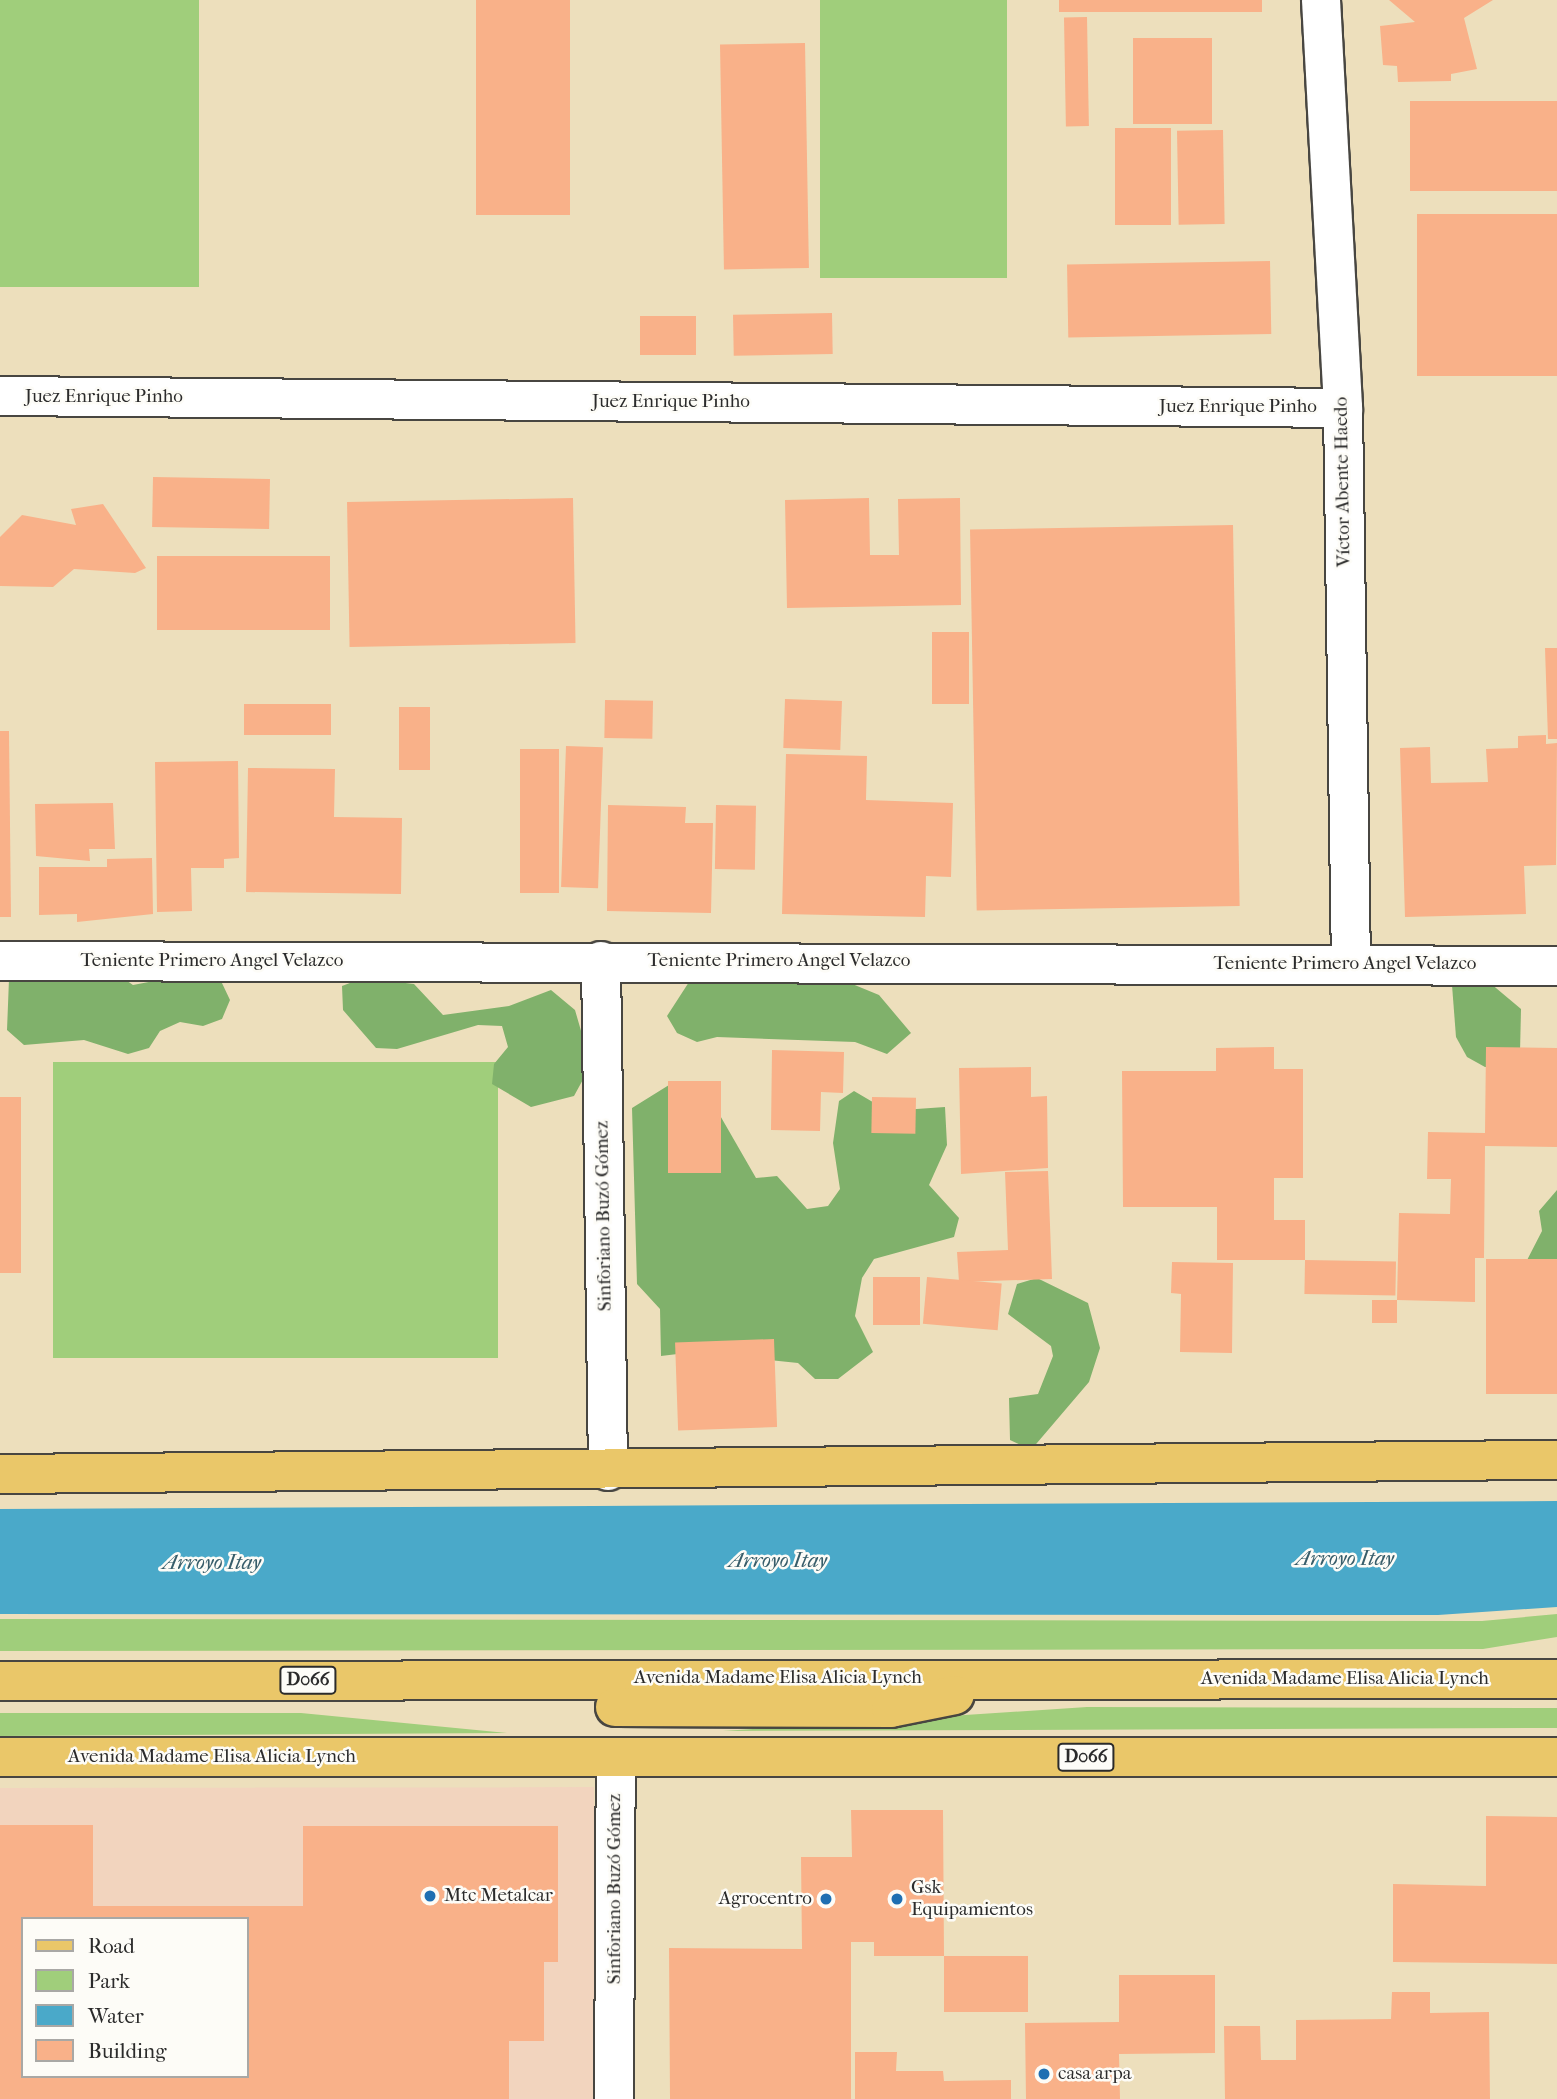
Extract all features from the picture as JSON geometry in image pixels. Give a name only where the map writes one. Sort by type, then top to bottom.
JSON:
[{"type":"main road","points":[[0,1474],[608,1471],[1557,1460]]},
{"type":"main road","points":[[1495,1679],[1557,1662]]},
{"type":"main road","name":"Avenida Madame Elisa Alicia Lynch","points":[[0,1681],[616,1693],[1037,1679],[1557,1679]]},
{"type":"main road","name":"Sinforiano Buzó Gómez","points":[[616,1693],[616,1757]]},
{"type":"main road","name":"Avenida Madame Elisa Alicia Lynch","points":[[0,1757],[1557,1756]]},
{"type":"street","name":"Víctor Abente Haedo","points":[[1321,0],[1343,408],[1351,964]]},
{"type":"street","name":"Juez Enrique Pinho","points":[[0,396],[1343,408]]},
{"type":"street","name":"Teniente Primero Angel Velazco","points":[[0,961],[1557,966]]},
{"type":"street","name":"Sinforiano Buzó Gómez","points":[[601,961],[608,1471]]},
{"type":"street","name":"Sinforiano Buzó Gómez","points":[[614,2099],[616,1757]]},
{"type":"shaded area","points":[[594,1787],[597,2099],[0,2099],[0,1788]]},
{"type":"green space","points":[[0,0],[199,0],[199,287],[0,287]]},
{"type":"green space","points":[[820,0],[1007,0],[1007,278],[820,278]]},
{"type":"green space","points":[[98,961],[133,985],[201,972],[221,981],[230,1000],[222,1019],[203,1026],[180,1022],[160,1031],[149,1048],[128,1054],[84,1040],[24,1045],[7,1030],[9,979]]},
{"type":"green space","points":[[1471,967],[1521,1009],[1520,1052],[1506,1067],[1485,1067],[1467,1057],[1456,1037],[1452,985]]},
{"type":"green space","points":[[363,978],[414,984],[443,1015],[509,1006],[551,990],[575,1010],[588,1055],[586,1074],[574,1096],[531,1107],[492,1084],[494,1064],[508,1047],[502,1026],[478,1025],[397,1049],[376,1048],[343,1010],[342,986]]},
{"type":"green space","points":[[845,981],[879,995],[911,1033],[887,1054],[855,1042],[717,1037],[697,1042],[677,1033],[667,1016],[689,982]]},
{"type":"green space","points":[[53,1062],[498,1062],[498,1358],[53,1358]]},
{"type":"green space","points":[[669,1085],[714,1105],[756,1178],[777,1176],[807,1209],[828,1206],[840,1189],[833,1143],[839,1101],[854,1091],[888,1111],[945,1107],[947,1145],[929,1185],[959,1218],[954,1237],[874,1259],[862,1278],[855,1316],[873,1352],[838,1379],[815,1379],[798,1363],[694,1352],[661,1356],[660,1309],[637,1284],[632,1108]]},
{"type":"green space","points":[[1557,1190],[1557,1264],[1523,1268],[1542,1231],[1539,1211]]},
{"type":"green space","points":[[1037,1278],[1088,1303],[1100,1348],[1089,1382],[1031,1450],[1010,1440],[1009,1398],[1038,1394],[1053,1356],[1051,1346],[1008,1314],[1017,1284]]},
{"type":"green space","points":[[1557,1614],[1557,1637],[1483,1649],[0,1651],[0,1619],[1482,1621]]},
{"type":"green space","points":[[1087,1707],[1557,1708],[1557,1728],[723,1731]]},
{"type":"green space","points":[[0,1713],[301,1713],[507,1733],[0,1736]]},
{"type":"water","name":"Arroyo Itay","points":[[1557,1501],[1557,1607],[1438,1615],[0,1614],[0,1509]]},
{"type":"building","points":[[476,0],[570,0],[570,215],[476,215]]},
{"type":"building","points":[[1059,0],[1262,0],[1262,12],[1059,12]]},
{"type":"building","points":[[1389,0],[1493,0],[1464,18],[1477,69],[1451,74],[1451,81],[1398,82],[1397,66],[1383,65],[1380,26],[1415,22]]},
{"type":"building","points":[[1064,17],[1087,17],[1089,126],[1066,126]]},
{"type":"building","points":[[1133,38],[1212,38],[1212,124],[1133,124]]},
{"type":"building","points":[[805,43],[809,268],[724,269],[720,44]]},
{"type":"building","points":[[1410,101],[1557,101],[1557,191],[1410,191]]},
{"type":"building","points":[[1115,128],[1171,128],[1171,225],[1115,225]]},
{"type":"building","points":[[1223,130],[1225,224],[1179,225],[1177,131]]},
{"type":"building","points":[[1417,214],[1557,214],[1557,376],[1417,376]]},
{"type":"building","points":[[1270,261],[1271,334],[1068,338],[1067,265]]},
{"type":"building","points":[[832,313],[833,354],[734,356],[733,315]]},
{"type":"building","points":[[640,316],[696,316],[696,355],[640,355]]},
{"type":"building","points":[[153,477],[270,479],[269,529],[152,527]]},
{"type":"building","points":[[573,498],[576,643],[350,647],[347,502]]},
{"type":"building","points":[[869,498],[870,555],[899,555],[898,499],[960,498],[961,605],[787,608],[785,500]]},
{"type":"building","points":[[103,504],[146,568],[135,573],[74,569],[53,587],[0,586],[0,537],[22,515],[76,525],[71,509]]},
{"type":"building","points":[[1233,525],[1240,906],[977,911],[970,530]]},
{"type":"building","points":[[157,556],[330,556],[330,630],[157,630]]},
{"type":"building","points":[[932,632],[969,632],[969,704],[932,704]]},
{"type":"building","points":[[1545,648],[1557,648],[1557,739],[1548,739]]},
{"type":"building","points":[[785,699],[842,701],[840,750],[783,748]]},
{"type":"building","points":[[605,700],[653,701],[652,739],[604,738]]},
{"type":"building","points":[[244,704],[331,704],[331,735],[244,735]]},
{"type":"building","points":[[399,707],[430,707],[430,770],[399,770]]},
{"type":"building","points":[[0,731],[9,731],[11,917],[0,917]]},
{"type":"building","points":[[1546,735],[1546,744],[1557,743],[1556,865],[1524,866],[1526,914],[1405,917],[1400,748],[1430,747],[1431,783],[1488,782],[1486,749],[1518,748],[1518,736]]},
{"type":"building","points":[[566,746],[603,747],[598,888],[561,887]]},
{"type":"building","points":[[520,749],[559,749],[559,893],[520,893]]},
{"type":"building","points":[[786,754],[867,756],[866,800],[953,803],[951,877],[926,876],[925,917],[782,914]]},
{"type":"building","points":[[238,761],[239,858],[224,859],[224,868],[191,868],[192,911],[157,912],[155,762]]},
{"type":"building","points":[[248,768],[335,769],[334,817],[402,818],[401,894],[246,892]]},
{"type":"building","points":[[113,803],[115,849],[89,849],[90,861],[36,856],[35,804]]},
{"type":"building","points":[[608,805],[686,807],[685,823],[713,823],[711,913],[607,911]]},
{"type":"building","points":[[716,805],[756,806],[755,870],[715,869]]},
{"type":"building","points":[[152,858],[153,914],[77,922],[77,914],[39,915],[39,867],[107,867],[107,859]]},
{"type":"building","points":[[1274,1047],[1274,1069],[1303,1069],[1303,1178],[1274,1178],[1274,1220],[1305,1220],[1305,1260],[1217,1260],[1217,1207],[1123,1207],[1122,1071],[1216,1071],[1216,1048]]},
{"type":"building","points":[[1486,1047],[1557,1048],[1557,1147],[1485,1146],[1484,1258],[1475,1258],[1475,1302],[1397,1300],[1399,1213],[1450,1214],[1451,1179],[1427,1179],[1428,1132],[1485,1133]]},
{"type":"building","points":[[772,1050],[844,1052],[843,1093],[821,1092],[820,1131],[771,1130]]},
{"type":"building","points":[[1031,1067],[1031,1097],[1047,1096],[1048,1168],[961,1174],[959,1068]]},
{"type":"building","points":[[668,1081],[721,1081],[721,1173],[668,1173]]},
{"type":"building","points":[[0,1097],[21,1097],[21,1273],[0,1273]]},
{"type":"building","points":[[872,1097],[916,1098],[915,1134],[871,1133]]},
{"type":"building","points":[[1048,1171],[1052,1279],[959,1282],[957,1252],[1008,1250],[1005,1172]]},
{"type":"building","points":[[1486,1259],[1557,1259],[1557,1394],[1486,1394]]},
{"type":"building","points":[[1305,1260],[1396,1262],[1395,1296],[1304,1294]]},
{"type":"building","points":[[1172,1262],[1233,1263],[1232,1353],[1180,1352],[1181,1294],[1171,1293]]},
{"type":"building","points":[[873,1277],[920,1277],[920,1325],[873,1325]]},
{"type":"building","points":[[927,1277],[1002,1284],[998,1330],[923,1324]]},
{"type":"building","points":[[1372,1300],[1397,1300],[1397,1323],[1372,1323]]},
{"type":"building","points":[[774,1339],[777,1427],[678,1430],[675,1342]]},
{"type":"building","points":[[851,1810],[943,1810],[944,1956],[874,1956],[874,1942],[851,1942],[851,2099],[670,2099],[669,1948],[802,1949],[801,1857],[852,1857]]},
{"type":"building","points":[[1486,1816],[1557,1817],[1557,1964],[1393,1962],[1393,1884],[1486,1886]]},
{"type":"building","points":[[0,1825],[93,1825],[93,1906],[303,1906],[303,1826],[558,1826],[558,1962],[544,1962],[544,2041],[509,2041],[509,2099],[0,2099]]},
{"type":"building","points":[[944,1956],[1028,1956],[1028,2012],[944,2012]]},
{"type":"building","points":[[1119,1975],[1215,1975],[1215,2053],[1119,2054],[1120,2099],[1026,2099],[1025,2023],[1119,2022]]},
{"type":"building","points":[[1392,1992],[1430,1992],[1430,2013],[1489,2012],[1490,2099],[1225,2099],[1224,2026],[1260,2026],[1261,2060],[1296,2060],[1296,2020],[1391,2019]]},
{"type":"building","points":[[855,2052],[897,2052],[896,2071],[943,2071],[944,2081],[1011,2080],[1011,2099],[855,2099]]},
{"type":"place","name":"Mtc Metalcar","points":[[430,1896]]},
{"type":"place","name":"Agrocentro","points":[[826,1899]]},
{"type":"place","name":"Gsk Equipamientos","points":[[897,1899]]},
{"type":"place","name":"casa arpa","points":[[1044,2074]]}]
